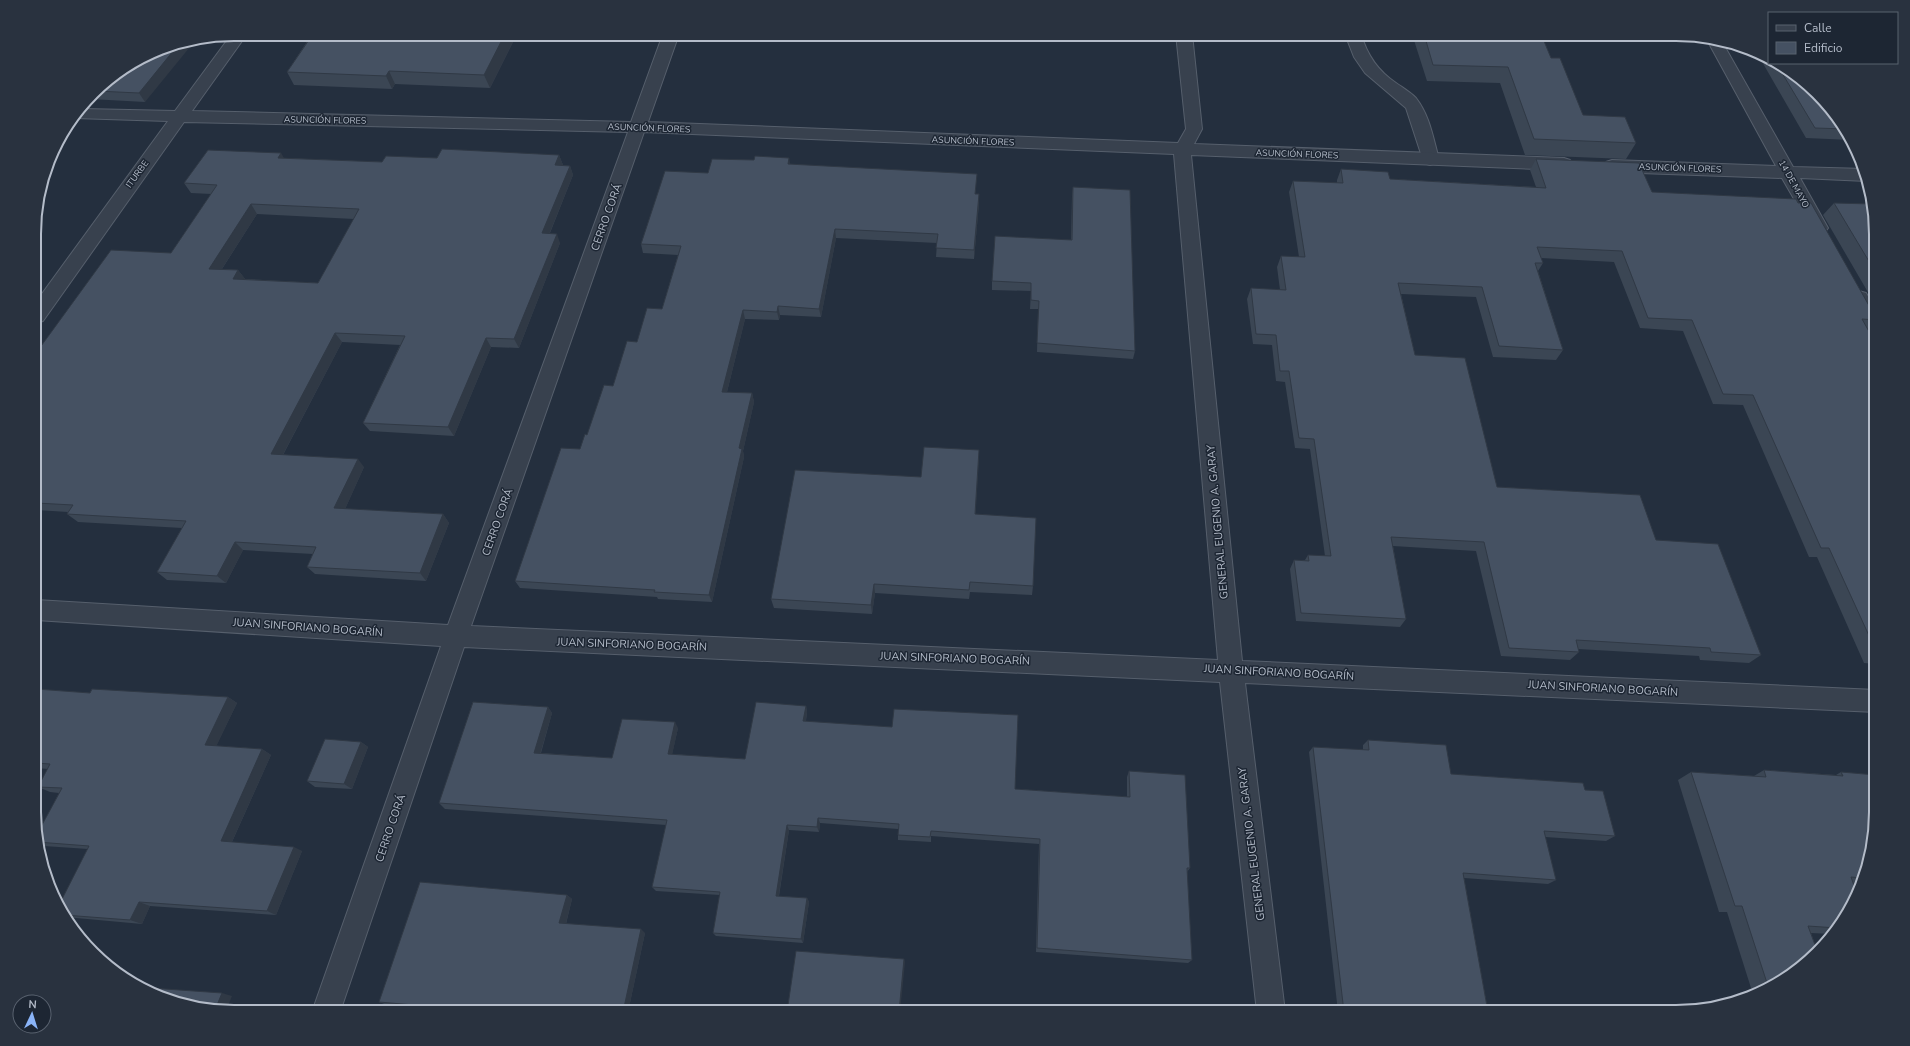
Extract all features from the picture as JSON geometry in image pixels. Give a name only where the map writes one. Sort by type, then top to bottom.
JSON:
[{"type":"street","name":"ITURBE","points":[[41,309],[234,41]]},
{"type":"street","name":"CERRO CORÁ","points":[[328,1005],[456,636],[669,41]]},
{"type":"street","points":[[1182,150],[1194,129],[1185,41]]},
{"type":"street","points":[[1355,41],[1357,49],[1368,68],[1409,101],[1417,112],[1430,159]]},
{"type":"street","name":"14 DE MAYO","points":[[1717,46],[1826,240]]},
{"type":"street","name":"ASUNCIÓN FLORES","points":[[83,114],[639,127],[1182,150],[1860,175]]},
{"type":"street","name":"GENERAL EUGENIO A. GARAY","points":[[1182,150],[1231,670],[1270,1005]]},
{"type":"street","points":[[1852,287],[1869,316]]},
{"type":"street","name":"JUAN SINFORIANO BOGARÍN","points":[[41,610],[456,636],[1231,670],[1869,701]]},
{"type":"building","points":[[308,41],[501,41],[484,75],[389,71],[386,76],[287,72]]},
{"type":"building","points":[[1426,41],[1544,41],[1551,58],[1560,58],[1583,115],[1625,117],[1636,143],[1534,139],[1508,67],[1433,65]]},
{"type":"building","points":[[173,51],[139,93],[104,91],[116,81],[137,67]]},
{"type":"building","points":[[1781,72],[1813,97],[1838,129],[1815,128]]},
{"type":"building","points":[[442,149],[559,155],[555,165],[570,166],[542,233],[557,234],[514,339],[486,338],[448,427],[363,423],[405,336],[335,333],[271,454],[358,459],[334,508],[443,514],[420,573],[307,567],[316,547],[235,542],[217,576],[157,572],[186,521],[67,514],[73,505],[41,503],[41,346],[111,250],[171,253],[217,185],[184,183],[208,150],[281,153],[278,158],[382,162],[386,156],[437,158]],"holes":[[[251,204],[359,209],[318,283],[233,279],[238,270],[209,269]]]},
{"type":"building","points":[[755,156],[789,158],[788,164],[977,174],[975,194],[979,194],[974,250],[936,248],[938,234],[835,229],[819,309],[778,306],[777,312],[743,310],[722,392],[752,393],[739,448],[742,449],[709,595],[515,581],[561,448],[580,449],[585,434],[587,435],[604,385],[613,386],[627,341],[637,342],[647,308],[662,309],[681,246],[641,244],[665,171],[708,173],[712,159],[754,160]]},
{"type":"building","points":[[1536,159],[1639,163],[1652,192],[1796,199],[1798,203],[1811,203],[1869,306],[1869,320],[1862,319],[1869,332],[1869,636],[1829,548],[1821,548],[1753,395],[1723,394],[1692,320],[1648,318],[1622,251],[1537,247],[1543,263],[1535,263],[1563,350],[1499,346],[1482,287],[1398,283],[1415,355],[1465,358],[1497,487],[1640,495],[1656,540],[1718,544],[1761,655],[1711,652],[1710,648],[1576,640],[1579,652],[1509,648],[1484,542],[1391,537],[1406,619],[1301,613],[1294,560],[1309,561],[1308,555],[1331,556],[1314,439],[1299,438],[1289,371],[1280,371],[1276,335],[1256,334],[1251,288],[1286,290],[1281,256],[1305,257],[1293,181],[1343,183],[1341,169],[1388,172],[1390,179],[1546,188]]},
{"type":"building","points":[[1073,187],[1130,190],[1135,351],[1037,343],[1039,301],[1031,300],[1031,283],[992,281],[995,236],[1072,240]]},
{"type":"building","points":[[1834,203],[1866,204],[1869,221],[1869,261]]},
{"type":"building","points":[[924,447],[979,450],[975,514],[1036,518],[1033,586],[970,582],[969,590],[874,584],[871,605],[771,599],[795,470],[921,477]]},
{"type":"building","points":[[41,689],[90,693],[92,689],[228,697],[205,745],[262,749],[221,841],[294,847],[267,911],[139,902],[130,920],[71,916],[62,899],[89,846],[44,843],[41,826],[62,788],[41,787],[41,781],[50,764],[41,763]]},
{"type":"building","points":[[473,702],[548,707],[534,753],[612,758],[622,719],[675,722],[668,754],[745,759],[756,702],[806,706],[803,721],[892,727],[894,709],[1018,715],[1015,789],[1130,797],[1129,771],[1185,775],[1190,868],[1187,868],[1192,960],[1037,948],[1040,839],[931,831],[930,837],[898,835],[899,824],[818,818],[817,827],[787,825],[776,896],[807,898],[801,939],[713,933],[720,892],[652,887],[667,820],[439,803]]},
{"type":"building","points":[[325,739],[361,742],[344,784],[307,781]]},
{"type":"building","points":[[1368,740],[1446,745],[1451,774],[1583,783],[1585,790],[1603,791],[1615,836],[1544,831],[1556,880],[1463,873],[1487,1005],[1343,1005],[1313,747],[1369,750]]},
{"type":"building","points":[[1764,770],[1843,776],[1841,772],[1869,774],[1869,825],[1865,850],[1858,878],[1851,877],[1854,886],[1849,897],[1831,928],[1808,926],[1815,946],[1813,949],[1783,973],[1767,982],[1742,906],[1735,906],[1691,772],[1766,777]]},
{"type":"building","points":[[420,882],[567,895],[559,923],[641,929],[625,1005],[414,1005],[379,1002]]},
{"type":"building","points":[[796,951],[904,959],[900,1005],[788,1005]]},
{"type":"building","points":[[156,988],[222,993],[217,1004],[172,995]]}]
